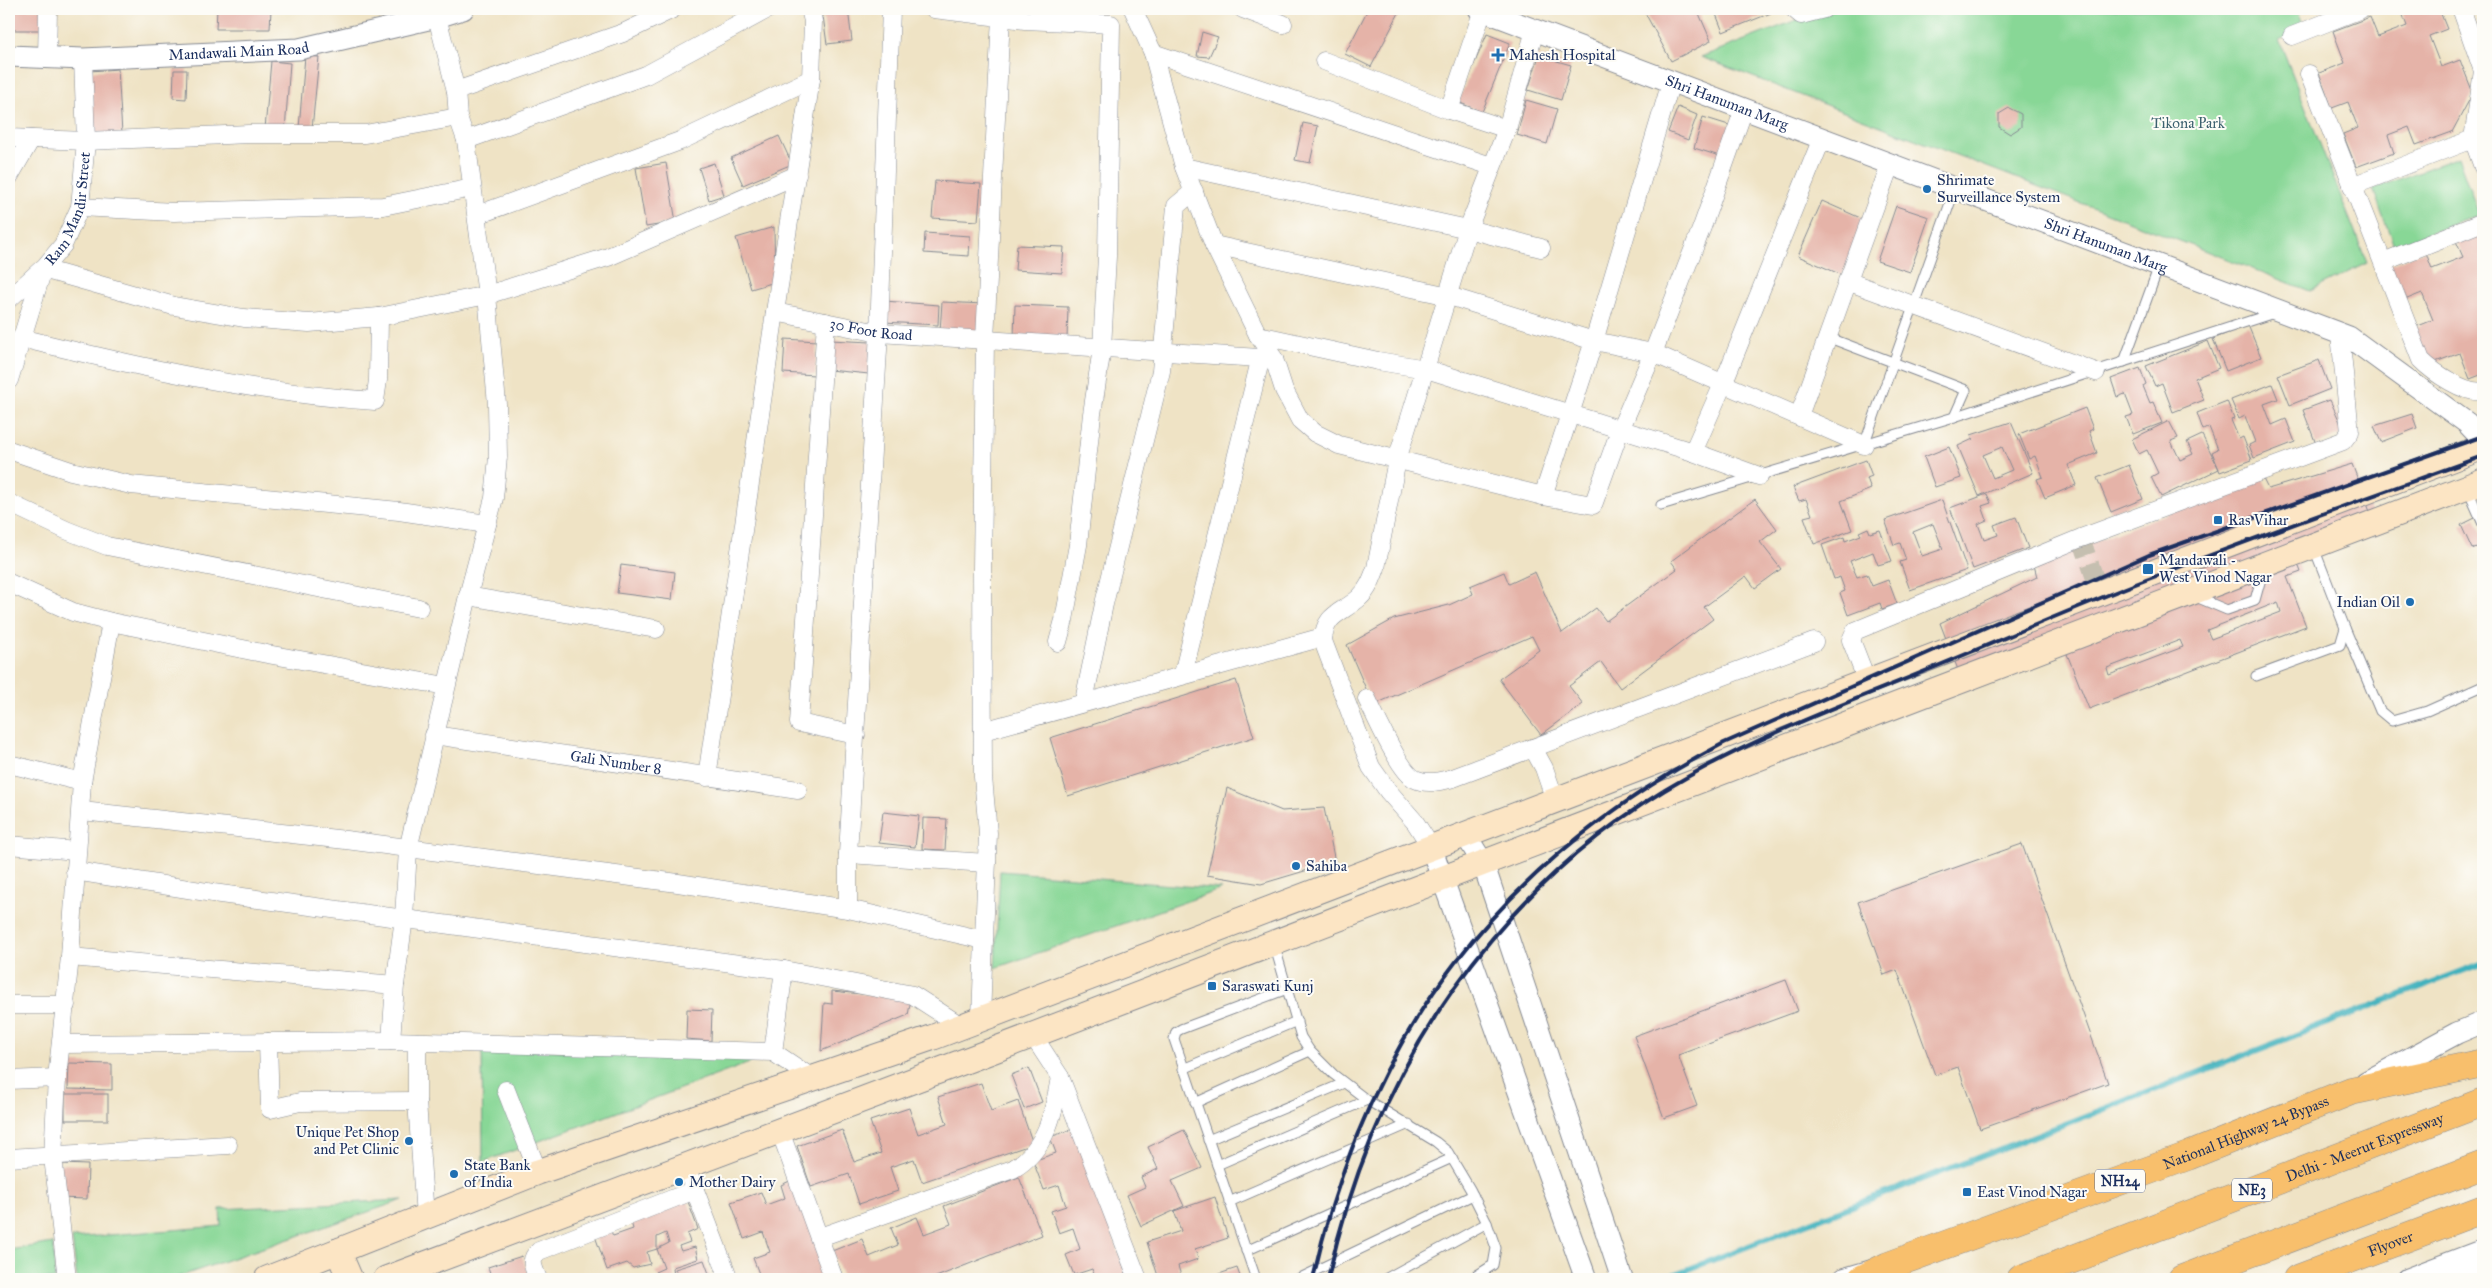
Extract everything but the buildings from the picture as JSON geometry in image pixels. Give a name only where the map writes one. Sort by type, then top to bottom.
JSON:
[{"type":"highway","name":"NH24","points":[[2351,1091],[2483,1063]]},
{"type":"highway","name":"National Highway 24 Bypass","points":[[1888,1266],[2188,1156],[2351,1091]]},
{"type":"highway","name":"Delhi - Meerut Expressway","points":[[2021,1279],[2483,1102]]},
{"type":"highway","points":[[2182,1279],[2483,1165]]},
{"type":"highway","name":"Flyover","points":[[2297,1279],[2483,1208]]},
{"type":"highway","name":"NH24","points":[[1862,1279],[1888,1266]]},
{"type":"main road","points":[[267,1279],[538,1172],[971,1022],[2483,447]]},
{"type":"main road","points":[[386,1279],[780,1131],[2475,484]]},
{"type":"main road","points":[[2196,556],[2199,590]]},
{"type":"main road","points":[[338,1251],[350,1279]]},
{"type":"street","points":[[47,58],[48,9]]},
{"type":"street","name":"Mandawali Main Road","points":[[9,56],[83,59],[299,49],[430,13],[463,9]]},
{"type":"street","points":[[456,92],[623,33],[673,9]]},
{"type":"street","points":[[466,140],[646,75],[768,9]]},
{"type":"street","points":[[707,778],[811,78],[813,22],[810,9]]},
{"type":"street","points":[[848,909],[848,854],[880,333],[891,9]]},
{"type":"street","points":[[934,9],[1002,17],[1111,24],[1134,13],[1153,53],[1184,167],[1214,245],[1300,420],[1315,433],[1339,445],[1543,496],[1593,505],[1620,430],[1653,353],[1702,226],[1744,109]]},
{"type":"street","points":[[1243,9],[1283,24]]},
{"type":"street","points":[[1794,9],[1801,15],[1824,9]]},
{"type":"street","points":[[2292,36],[2361,9]]},
{"type":"street","points":[[1448,110],[1481,10]]},
{"type":"street","name":"Shri Hanuman Marg","points":[[1481,10],[2349,337],[2467,423],[2483,440]]},
{"type":"street","points":[[2462,11],[2483,70],[2473,140],[2483,166]]},
{"type":"street","points":[[391,1041],[395,985],[404,918],[408,849],[468,596],[494,498],[498,457],[497,404],[487,295],[466,140],[458,116],[456,92],[430,13]]},
{"type":"street","points":[[75,872],[213,893],[784,970],[913,995],[971,1022],[984,940],[988,833],[983,778],[982,569],[985,339],[1002,17]]},
{"type":"street","points":[[1058,642],[1078,545],[1092,414],[1102,348],[1108,256],[1111,24]]},
{"type":"street","points":[[1536,30],[1507,129],[1468,229],[1397,460],[1376,568],[1370,585],[1358,598],[1335,613],[1324,627],[1323,637],[1371,767],[1388,791],[1415,822],[1431,848],[1586,1279]]},
{"type":"street","points":[[1153,53],[1491,166]]},
{"type":"street","name":"Ram Mandir Street","points":[[9,380],[42,269],[63,245],[80,207],[86,141],[83,59]]},
{"type":"street","points":[[1324,61],[1448,110],[1507,129]]},
{"type":"street","points":[[2309,74],[2421,360],[2428,368],[2470,392],[2483,391]]},
{"type":"street","points":[[477,215],[680,141],[811,78]]},
{"type":"street","points":[[1543,496],[1594,342],[1671,82]]},
{"type":"street","points":[[9,138],[86,141],[249,134],[365,134],[458,116]]},
{"type":"street","points":[[1692,452],[1723,384],[1822,138]]},
{"type":"street","points":[[9,177],[31,139]]},
{"type":"street","points":[[2352,186],[2473,140]]},
{"type":"street","points":[[1799,416],[1890,165]]},
{"type":"street","points":[[1184,167],[1468,229],[1541,248]]},
{"type":"street","points":[[9,300],[42,269],[174,306],[244,318],[309,323],[379,317],[487,295],[608,257],[796,175]]},
{"type":"street","points":[[80,207],[174,212],[383,206],[472,188]]},
{"type":"street","points":[[1084,701],[1104,604],[1161,371],[1176,206],[1194,191]]},
{"type":"street","points":[[2383,262],[2483,222]]},
{"type":"street","points":[[1214,245],[1448,296],[1594,342],[1653,353],[1864,444]]},
{"type":"street","points":[[1847,281],[2096,372]]},
{"type":"street","name":"30 Foot Road","points":[[775,312],[880,333],[1268,358]]},
{"type":"street","points":[[21,338],[172,374],[256,388],[375,401],[378,380],[379,317]]},
{"type":"street","points":[[826,322],[799,724],[856,735]]},
{"type":"street","points":[[1867,681],[1851,640],[1855,630],[2081,538],[2343,441],[2350,432],[2340,334]]},
{"type":"street","points":[[1258,335],[1378,361],[1426,369],[1692,452],[1760,476]]},
{"type":"street","points":[[1183,674],[1268,358]]},
{"type":"street","points":[[9,450],[71,471],[131,485],[399,511],[487,524]]},
{"type":"street","points":[[9,503],[66,530],[107,546],[419,608]]},
{"type":"street","points":[[9,583],[73,612],[111,622],[266,654],[446,686]]},
{"type":"street","points":[[468,596],[656,629]]},
{"type":"street","points":[[67,1279],[53,1157],[57,1078],[66,1005],[76,851],[82,811],[82,782],[111,622]]},
{"type":"street","points":[[983,731],[1084,701],[1323,637]]},
{"type":"street","points":[[1367,700],[1404,770],[1415,779],[1428,782],[1454,778],[1814,642]]},
{"type":"street","name":"Gali Number 8","points":[[434,735],[707,778],[798,790]]},
{"type":"street","points":[[1533,748],[1544,768],[1555,800]]},
{"type":"street","points":[[9,764],[82,782]]},
{"type":"street","points":[[82,811],[346,840],[678,883],[848,909],[984,940]]},
{"type":"street","points":[[1466,834],[1483,863],[1622,1279]]},
{"type":"street","points":[[9,845],[76,851]]},
{"type":"street","points":[[848,854],[987,863]]},
{"type":"street","points":[[70,957],[395,985]]},
{"type":"street","points":[[773,1052],[784,970]]},
{"type":"street","points":[[9,1005],[66,1005]]},
{"type":"street","points":[[2351,1091],[2457,1033],[2483,1022]]},
{"type":"street","points":[[1032,1034],[1060,1077],[1138,1279]]},
{"type":"street","points":[[61,1044],[391,1041],[773,1052],[812,1078]]},
{"type":"street","points":[[268,1042],[270,1109],[300,1102],[417,1101]]},
{"type":"street","points":[[417,1042],[417,1101],[425,1217]]},
{"type":"street","points":[[820,1237],[1013,1169],[1026,1162],[1048,1130],[1056,1104],[1060,1077]]},
{"type":"street","points":[[9,1080],[57,1078]]},
{"type":"street","points":[[506,1090],[538,1172]]},
{"type":"street","points":[[780,1131],[834,1279]]},
{"type":"street","points":[[9,1158],[53,1157],[228,1144]]},
{"type":"street","points":[[685,1166],[728,1279]]},
{"type":"street","points":[[538,1279],[531,1262],[539,1251],[695,1190]]},
{"type":"street","points":[[2407,1279],[2483,1250]]},
{"type":"street","points":[[1843,1279],[1888,1266]]},
{"type":"street","points":[[2447,1279],[2483,1266]]},
{"type":"lane","points":[[1864,444],[1955,189]]},
{"type":"lane","points":[[2124,362],[2159,266]]},
{"type":"lane","points":[[1660,506],[1954,417],[2279,311]]},
{"type":"lane","points":[[1827,337],[1966,390],[1954,417]]},
{"type":"lane","points":[[2475,484],[2483,524]]},
{"type":"lane","points":[[2313,546],[2344,628],[2380,711],[2392,721],[2427,711],[2483,686]]},
{"type":"lane","points":[[2256,676],[2340,645],[2344,628]]},
{"type":"lane","points":[[1273,943],[1301,1036],[1310,1051],[1344,1083],[1367,1100],[1436,1142],[1452,1158],[1487,1223],[1496,1248],[1496,1259],[1487,1270],[1471,1279]]},
{"type":"lane","points":[[1256,1279],[1174,1044],[1176,1032],[1287,989]]},
{"type":"lane","points":[[1183,1069],[1297,1021]]},
{"type":"lane","points":[[1195,1103],[1310,1051]]},
{"type":"lane","points":[[1208,1140],[1344,1083]]},
{"type":"lane","points":[[1216,1165],[1367,1100]]},
{"type":"lane","points":[[1230,1202],[1409,1124]]},
{"type":"lane","points":[[1246,1251],[1452,1158]]},
{"type":"lane","points":[[1298,1279],[1473,1195]]},
{"type":"lane","points":[[1385,1279],[1487,1223]]},
{"type":"green space","name":"Tikona Park","points":[[1825,9],[2297,9],[2305,28],[2279,40],[2367,263],[2310,291],[1701,57]]},
{"type":"green space","points":[[2458,157],[2479,215],[2394,246],[2373,189]]},
{"type":"green space","points":[[1000,871],[1222,889],[995,968]]},
{"type":"green space","points":[[482,1048],[763,1058],[483,1162]]},
{"type":"green space","points":[[403,1200],[172,1279],[77,1279],[72,1238],[221,1226],[220,1209]]},
{"type":"green space","points":[[53,1243],[55,1279],[9,1279],[9,1250]]},
{"type":"waterway","points":[[1663,1279],[2483,963]]},
{"type":"tunnel","points":[[2081,538],[2100,593]]},
{"type":"railway","points":[[1313,1279],[1337,1190],[1369,1108],[1408,1032],[1455,963],[1510,899],[1573,842],[1645,790],[1724,743],[2149,555],[2483,436]]},
{"type":"railway","points":[[1328,1279],[1349,1201],[1377,1126],[1412,1055],[1454,988],[1503,926],[1558,870],[1621,819],[1689,776],[1723,758],[1828,710],[2135,584],[2280,529],[2483,456]]},
{"type":"place","name":"Mahesh Hospital","points":[[1498,55]]},
{"type":"place","name":"Shrimate Surveillance System","points":[[1927,189]]},
{"type":"place","name":"Ras Vihar","points":[[2218,520]]},
{"type":"place","name":"Mandawali - West Vinod Nagar","points":[[2148,569]]},
{"type":"place","name":"Indian Oil","points":[[2410,602]]},
{"type":"place","name":"Sahiba","points":[[1296,866]]},
{"type":"place","name":"Saraswati Kunj","points":[[1212,986]]},
{"type":"place","name":"Unique Pet Shop and Pet Clinic","points":[[409,1141]]},
{"type":"place","name":"State Bank of India","points":[[454,1174]]},
{"type":"place","name":"Mother Dairy","points":[[679,1182]]},
{"type":"place","name":"East Vinod Nagar","points":[[1967,1192]]}]
